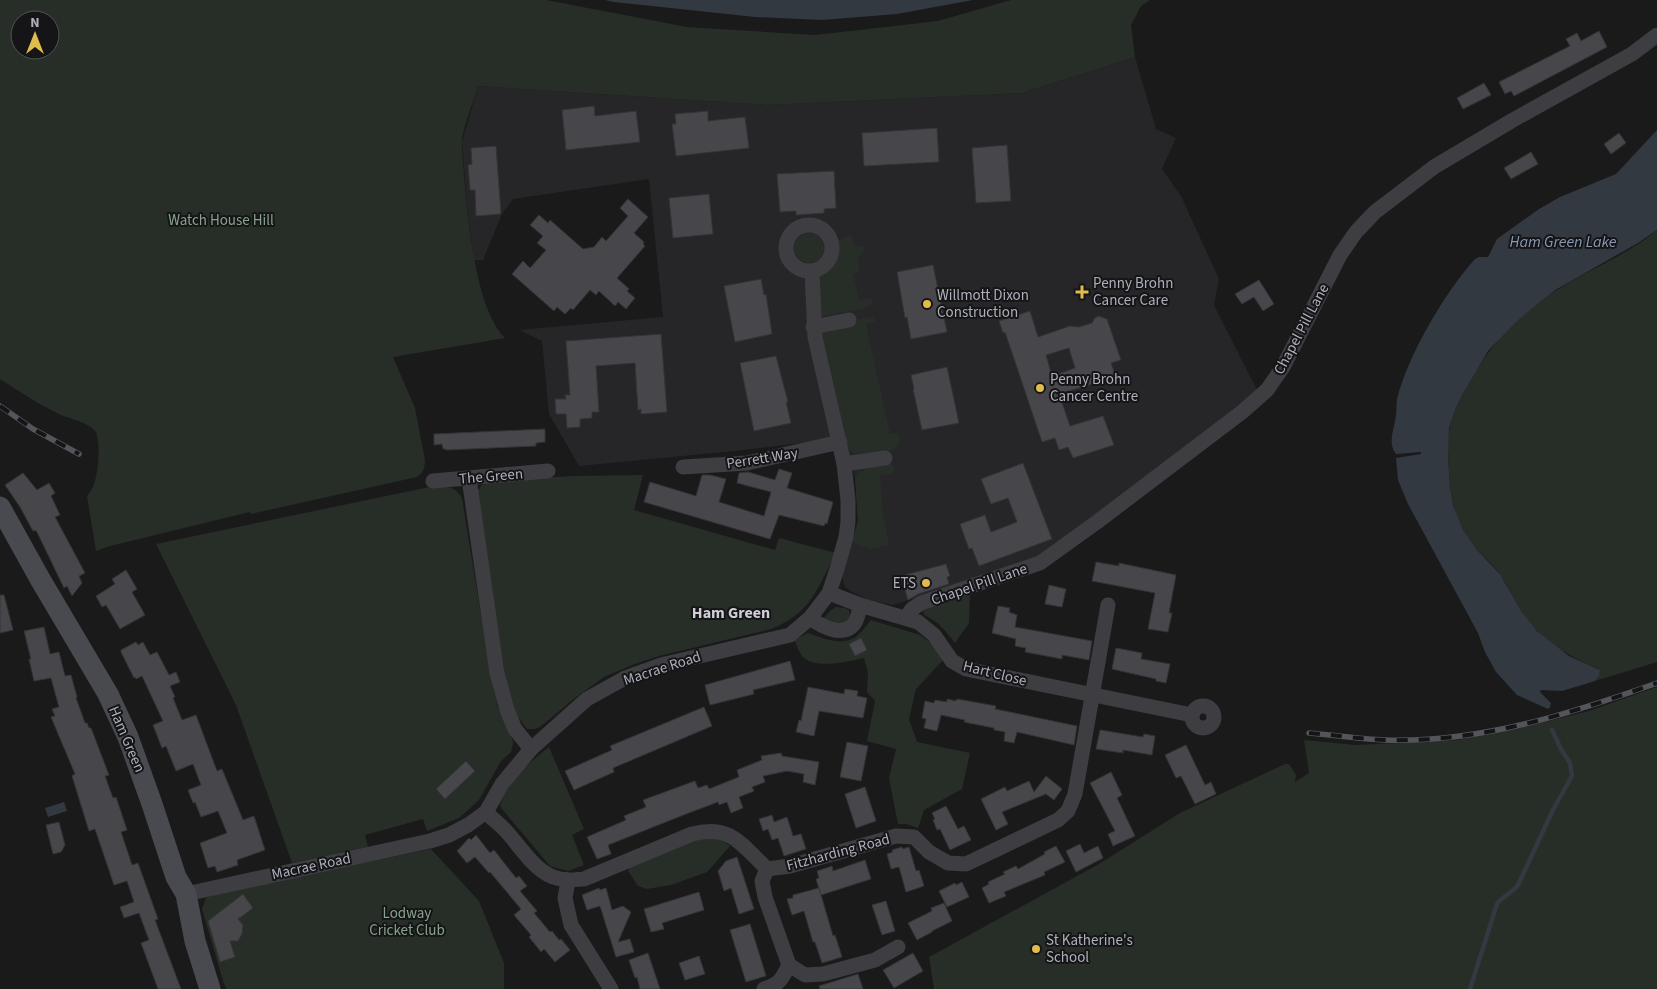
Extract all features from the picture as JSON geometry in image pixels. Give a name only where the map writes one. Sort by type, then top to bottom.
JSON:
[{"type":"street","name":"Chapel Pill Lane","points":[[906,618],[912,609],[921,603],[1040,563],[1242,412],[1267,390],[1283,366],[1340,255],[1356,232],[1375,212],[1434,167],[1513,120],[1632,54],[1657,35]]},
{"type":"street","name":"Macrae Road","points":[[186,894],[430,841],[449,835],[486,812],[502,784],[531,748],[587,699],[625,678],[662,665],[790,635],[810,618],[829,593],[846,537],[848,522],[847,479],[813,327],[812,272]]},
{"type":"street","points":[[813,327],[849,320]]},
{"type":"street","name":"Perrett Way","points":[[683,467],[747,463],[840,442]]},
{"type":"street","points":[[844,464],[885,458]]},
{"type":"street","name":"The Green","points":[[433,481],[548,470]]},
{"type":"street","points":[[469,478],[497,673],[506,710],[515,729],[531,748]]},
{"type":"street","name":"Ham Green","points":[[0,506],[40,579],[108,694],[128,737],[176,877],[186,894],[194,940],[210,989]]},
{"type":"street","name":"Hart Close","points":[[829,593],[926,626],[952,661],[966,669],[1192,715]]},
{"type":"street","points":[[810,618],[826,627],[842,630],[855,623],[860,604]]},
{"type":"street","points":[[1091,694],[1108,605]]},
{"type":"street","name":"Fitzharding Road","points":[[568,881],[584,878],[706,830],[722,832],[732,836],[768,869],[790,866],[896,836],[914,837],[929,852],[948,863],[966,864],[1058,820],[1068,811],[1075,794],[1091,694]]},
{"type":"street","points":[[486,812],[545,873],[554,878],[568,881],[565,898],[571,925],[611,989]]},
{"type":"street","points":[[768,869],[762,881],[764,898],[789,965],[805,975],[823,974],[875,960],[898,947]]},
{"type":"street","points":[[764,989],[773,986],[782,979],[789,965]]},
{"type":"shaded area","points":[[1135,57],[1156,129],[1176,138],[1162,169],[1181,196],[1219,279],[1214,305],[1257,390],[1199,439],[1034,561],[893,605],[869,600],[852,592],[845,587],[843,581],[842,574],[858,521],[855,477],[843,438],[579,466],[549,414],[542,341],[519,330],[663,317],[649,179],[513,199],[502,214],[483,260],[474,260],[462,142],[478,86],[766,105],[1022,93]]},
{"type":"green space","name":"Watch House Hill","points":[[0,0],[546,0],[687,27],[815,35],[938,21],[1011,0],[1150,0],[1141,6],[1131,25],[1135,57],[1022,93],[766,105],[478,86],[466,121],[462,141],[468,215],[475,262],[486,306],[505,338],[393,357],[415,408],[425,460],[423,470],[417,477],[251,514],[250,512],[96,551],[87,496],[94,483],[98,466],[98,439],[96,432],[85,424],[45,407],[0,379]]},
{"type":"green space","points":[[1657,230],[1657,662],[1595,681],[1599,669],[1566,653],[1538,631],[1522,612],[1497,570],[1466,536],[1454,509],[1451,494],[1448,455],[1449,432],[1456,407],[1475,373],[1494,346],[1516,321],[1569,282],[1634,247]]},
{"type":"green space","points":[[809,233],[815,234],[823,242],[823,254],[815,262],[809,263],[803,262],[795,254],[794,248],[795,242],[803,234]]},
{"type":"green space","points":[[852,235],[854,247],[864,245],[865,249],[858,259],[859,272],[853,274],[859,300],[872,298],[872,304],[865,308],[823,316],[820,313],[817,276],[832,261],[838,242]]},
{"type":"green space","points":[[873,317],[876,321],[866,324],[890,434],[899,433],[900,439],[898,446],[891,451],[855,454],[848,449],[845,439],[822,332],[829,327]]},
{"type":"green space","points":[[891,463],[895,468],[891,474],[880,475],[883,514],[889,545],[871,549],[852,542],[858,521],[855,477],[865,470],[864,466]]},
{"type":"green space","points":[[643,475],[634,510],[775,550],[779,538],[836,553],[812,598],[805,607],[785,623],[771,629],[659,656],[632,665],[604,677],[540,727],[527,729],[515,713],[507,687],[476,493],[482,485],[497,481],[571,476]]},
{"type":"green space","points":[[434,486],[454,489],[462,498],[492,683],[498,708],[512,737],[511,752],[501,761],[479,800],[459,818],[427,831],[423,819],[365,835],[368,847],[292,863],[236,705],[156,544]]},
{"type":"green space","points":[[970,594],[969,623],[955,643],[941,627],[924,615],[923,612],[929,606]]},
{"type":"green space","points":[[836,607],[849,610],[850,618],[842,625],[822,620],[831,610]]},
{"type":"green space","points":[[871,620],[920,635],[932,644],[944,659],[916,689],[909,719],[917,742],[970,753],[962,789],[924,810],[918,828],[906,824],[898,824],[889,778],[896,749],[867,741],[875,701],[867,692],[868,673],[864,658],[833,664],[816,663],[803,657],[794,640],[808,633],[833,641],[846,641],[862,632]]},
{"type":"green space","points":[[1657,687],[1657,989],[934,989],[929,957],[1099,864],[1180,813],[1285,764],[1289,764],[1296,775],[1295,782],[1309,773],[1304,740],[1356,745],[1457,740],[1529,726],[1589,711]]},
{"type":"green space","points":[[549,747],[584,829],[572,835],[584,865],[568,871],[550,866],[500,805],[514,780],[534,759]]},
{"type":"green space","points":[[709,837],[722,840],[730,846],[707,872],[671,885],[647,889],[638,886],[628,871],[629,868],[690,842]]},
{"type":"green space","name":"Lodway Cricket Club","points":[[431,849],[479,901],[504,963],[504,989],[227,989],[202,909],[206,898],[216,893]]},
{"type":"water","points":[[605,0],[973,0],[897,14],[822,20],[755,17]]},
{"type":"water","name":"Ham Green Lake","points":[[1657,130],[1657,230],[1638,243],[1557,289],[1516,322],[1488,351],[1462,395],[1449,428],[1450,487],[1453,505],[1463,530],[1477,550],[1500,574],[1521,611],[1537,631],[1569,656],[1600,670],[1599,676],[1595,681],[1562,691],[1541,690],[1540,692],[1551,703],[1548,709],[1517,695],[1496,672],[1485,652],[1478,633],[1408,504],[1398,480],[1396,458],[1421,454],[1421,452],[1396,454],[1392,446],[1397,399],[1410,363],[1429,325],[1463,273],[1475,259],[1488,257],[1497,239],[1539,209],[1560,197],[1616,174]]},
{"type":"water","points":[[64,802],[67,811],[48,817],[45,808]]},
{"type":"building","points":[[1599,31],[1607,47],[1514,96],[1511,91],[1505,94],[1499,82],[1570,46],[1566,39],[1577,33],[1581,41]]},
{"type":"building","points":[[1484,83],[1491,95],[1463,109],[1457,98]]},
{"type":"building","points":[[594,106],[595,116],[636,111],[640,142],[566,150],[562,110]]},
{"type":"building","points":[[708,111],[708,121],[745,117],[749,148],[676,156],[672,124],[676,124],[675,114]]},
{"type":"building","points":[[937,128],[939,162],[864,166],[862,133]]},
{"type":"building","points":[[1619,133],[1626,143],[1611,154],[1604,144]]},
{"type":"building","points":[[1007,145],[1011,201],[976,203],[972,148]]},
{"type":"building","points":[[496,146],[501,214],[476,216],[475,190],[470,190],[468,165],[472,164],[471,148]]},
{"type":"building","points":[[1531,152],[1538,164],[1511,179],[1504,168]]},
{"type":"building","points":[[834,171],[836,208],[824,209],[824,213],[796,215],[796,211],[780,212],[777,174]]},
{"type":"building","points":[[709,194],[713,234],[673,238],[669,198]]},
{"type":"building","points":[[628,199],[648,217],[634,233],[644,242],[645,246],[617,278],[629,289],[627,291],[635,298],[626,309],[618,302],[615,306],[599,291],[596,295],[590,290],[573,310],[571,308],[565,314],[557,307],[554,311],[512,274],[523,261],[530,268],[546,250],[537,243],[543,236],[530,225],[539,215],[548,223],[550,220],[583,249],[594,247],[602,237],[606,241],[628,216],[620,208]]},
{"type":"building","points":[[933,265],[947,332],[911,339],[907,317],[905,318],[897,272]]},
{"type":"building","points":[[761,279],[764,295],[766,294],[772,334],[735,342],[724,286]]},
{"type":"building","points":[[1259,280],[1274,304],[1263,311],[1254,297],[1242,304],[1235,294]]},
{"type":"building","name":"Penny Brohn Cancer Centre","points":[[1030,311],[1038,337],[1070,326],[1079,327],[1092,323],[1098,316],[1107,319],[1121,360],[1111,363],[1116,377],[1059,394],[1070,426],[1103,416],[1114,445],[1073,458],[1068,447],[1059,450],[1055,438],[1042,442],[1005,332],[1003,333],[999,321]],"holes":[[[1069,348],[1075,368],[1052,376],[1046,355]]]},
{"type":"building","points":[[661,334],[667,412],[641,414],[641,409],[638,410],[635,363],[596,366],[599,412],[592,412],[592,418],[580,419],[580,427],[567,428],[566,414],[556,414],[555,399],[566,399],[565,395],[570,395],[566,341]]},
{"type":"building","points":[[776,356],[788,402],[786,402],[791,423],[754,431],[740,363]]},
{"type":"building","points":[[947,367],[959,423],[922,430],[911,375]]},
{"type":"building","points":[[545,429],[545,442],[536,443],[536,446],[446,450],[443,449],[442,444],[434,445],[434,434]]},
{"type":"building","points":[[1023,463],[1052,539],[979,566],[972,548],[969,549],[960,524],[985,515],[991,532],[1017,522],[1008,498],[991,504],[981,479]]},
{"type":"building","points":[[779,469],[792,473],[787,488],[833,502],[827,524],[825,523],[824,526],[779,515],[770,539],[644,502],[650,482],[696,496],[702,475],[710,475],[726,479],[719,502],[764,516],[771,492],[737,483],[739,473],[748,472],[775,480]]},
{"type":"building","points":[[23,473],[37,490],[49,483],[55,493],[51,496],[60,515],[55,517],[85,573],[79,576],[82,583],[72,596],[67,586],[64,588],[37,532],[33,531],[5,485]]},
{"type":"building","points":[[1096,562],[1119,566],[1119,563],[1176,575],[1169,613],[1172,613],[1168,632],[1148,629],[1155,593],[1092,581]]},
{"type":"building","name":"ETS","points":[[946,564],[950,576],[947,577],[949,584],[918,594],[908,600],[901,576]]},
{"type":"building","points":[[126,570],[137,589],[132,592],[145,615],[120,629],[106,605],[102,607],[96,596],[115,584],[112,579]]},
{"type":"building","points":[[1049,585],[1066,589],[1062,607],[1045,604]]},
{"type":"building","points":[[0,595],[4,595],[13,630],[0,633]]},
{"type":"building","points":[[998,606],[1010,608],[1009,612],[1017,615],[1015,627],[1092,641],[1089,660],[1062,655],[1062,659],[1025,652],[1026,648],[1015,646],[1016,639],[992,633]]},
{"type":"building","points":[[44,627],[50,654],[59,652],[65,676],[71,675],[76,698],[85,723],[91,728],[109,775],[105,776],[113,798],[116,797],[127,830],[121,832],[132,865],[138,863],[158,919],[155,920],[181,989],[158,989],[141,943],[149,940],[139,913],[124,918],[120,907],[134,902],[127,881],[114,885],[95,829],[89,831],[72,776],[75,774],[51,717],[55,716],[52,709],[59,707],[51,678],[34,681],[29,659],[31,659],[24,631]]},
{"type":"building","points":[[861,638],[867,650],[855,656],[849,644]]},
{"type":"building","points":[[136,642],[138,645],[143,642],[150,655],[157,652],[169,675],[176,672],[180,682],[170,686],[182,720],[196,715],[217,771],[222,769],[243,820],[254,816],[265,850],[237,860],[238,865],[217,872],[215,866],[208,868],[200,843],[227,833],[218,811],[201,817],[195,802],[193,803],[188,790],[201,785],[193,764],[176,771],[166,746],[162,748],[153,725],[163,721],[142,676],[134,678],[121,652],[121,650]]},
{"type":"building","points":[[1116,648],[1142,653],[1141,659],[1170,664],[1166,683],[1112,669]]},
{"type":"building","points":[[790,661],[795,680],[753,690],[754,694],[710,705],[705,685]]},
{"type":"building","points":[[808,687],[844,694],[845,689],[858,691],[857,696],[867,698],[863,718],[819,711],[814,736],[796,732],[799,720],[801,721]]},
{"type":"building","points":[[947,699],[996,706],[995,709],[1077,726],[1074,745],[1017,732],[1014,743],[1004,741],[1005,732],[941,715],[937,731],[924,728],[926,719],[922,718],[925,701],[934,703],[935,700],[947,702]]},
{"type":"building","points":[[704,707],[712,726],[613,768],[614,772],[574,790],[565,771],[612,750],[610,746]]},
{"type":"building","points":[[1100,730],[1143,737],[1144,734],[1155,736],[1152,755],[1123,750],[1123,753],[1096,749]]},
{"type":"building","points":[[847,742],[868,746],[861,781],[840,777]]},
{"type":"building","points":[[1186,745],[1205,785],[1211,782],[1216,794],[1195,804],[1181,776],[1176,778],[1165,755]]},
{"type":"building","points":[[781,753],[782,756],[819,762],[815,785],[803,782],[804,774],[787,771],[763,776],[765,782],[752,787],[754,791],[739,797],[743,808],[731,813],[727,802],[719,805],[718,802],[608,845],[611,854],[597,859],[587,837],[626,820],[624,816],[646,807],[643,800],[695,781],[698,788],[707,785],[709,789],[739,777],[737,770],[762,760],[761,756]]},
{"type":"building","points":[[466,761],[475,771],[445,799],[436,789]]},
{"type":"building","points":[[1111,772],[1122,795],[1117,798],[1135,836],[1113,846],[1108,834],[1115,831],[1090,783]]},
{"type":"building","points":[[1046,776],[1062,789],[1054,800],[1046,794],[1002,812],[1008,824],[996,830],[981,799],[1005,787],[1007,791],[1029,781],[1034,792]]},
{"type":"building","points":[[865,787],[876,821],[856,828],[845,794]]},
{"type":"building","points":[[946,806],[958,829],[964,826],[971,840],[950,850],[940,829],[937,830],[932,813]]},
{"type":"building","points":[[772,815],[774,822],[787,817],[793,836],[801,834],[806,849],[784,856],[778,838],[772,840],[768,829],[763,831],[759,819]]},
{"type":"building","points":[[59,822],[65,845],[61,852],[53,854],[46,825]]},
{"type":"building","points":[[476,835],[490,853],[494,850],[516,878],[519,876],[527,886],[520,891],[537,911],[534,913],[550,932],[552,931],[559,940],[561,939],[570,950],[555,962],[544,949],[541,952],[529,937],[531,935],[514,915],[521,909],[490,872],[475,857],[467,863],[457,851],[469,838],[471,840]]},
{"type":"building","points":[[1080,844],[1084,853],[1098,846],[1103,858],[1076,872],[1066,851]]},
{"type":"building","points":[[1056,846],[1065,862],[1044,872],[1045,875],[1004,892],[1006,896],[989,903],[982,888],[989,884],[988,882],[1016,866],[1018,869]]},
{"type":"building","points":[[902,847],[903,849],[909,847],[916,871],[919,870],[924,886],[906,892],[899,867],[891,869],[887,854],[893,852],[892,850]]},
{"type":"building","points":[[737,857],[754,909],[739,914],[731,888],[724,891],[718,871],[726,861]]},
{"type":"building","points":[[865,860],[871,879],[821,895],[816,879],[819,878],[817,871],[832,866],[833,871]]},
{"type":"building","points":[[962,882],[969,897],[947,907],[939,891],[955,883],[956,885]]},
{"type":"building","points":[[599,888],[600,890],[606,888],[612,910],[623,906],[631,912],[618,942],[630,939],[634,952],[616,957],[600,906],[587,910],[582,895]]},
{"type":"building","points":[[819,888],[833,936],[835,935],[842,957],[822,963],[815,942],[813,942],[804,911],[792,915],[787,899],[793,898],[793,895]]},
{"type":"building","points":[[699,892],[704,910],[662,923],[664,929],[651,932],[644,909]]},
{"type":"building","points":[[243,894],[253,908],[238,919],[243,925],[242,934],[238,941],[230,941],[235,957],[220,962],[208,921]]},
{"type":"building","points":[[886,901],[895,931],[882,935],[872,905]]},
{"type":"building","points":[[944,903],[952,921],[917,940],[908,923],[932,911],[931,908]]},
{"type":"building","points":[[750,924],[766,976],[746,982],[730,930]]},
{"type":"building","points":[[648,953],[660,989],[640,989],[629,960]]},
{"type":"building","points":[[913,953],[923,971],[894,988],[883,970]]},
{"type":"building","points":[[699,956],[705,974],[685,980],[679,963]]},
{"type":"building","points":[[858,974],[863,989],[820,989],[819,986]]},
{"type":"waterway","points":[[1470,989],[1497,904],[1518,885],[1553,810],[1572,776],[1570,763],[1552,730]]},
{"type":"railway","points":[[0,406],[33,429],[79,454]]},
{"type":"railway","points":[[1309,733],[1385,740],[1455,737],[1524,724],[1591,705],[1657,683]]},
{"type":"place","name":"Penny Brohn Cancer Care","points":[[1082,292]]},
{"type":"place","name":"Willmott Dixon Construction","points":[[927,304]]},
{"type":"place","name":"Penny Brohn Cancer Centre","points":[[1040,388]]},
{"type":"place","name":"ETS","points":[[926,583]]},
{"type":"place","name":"St Katherine's School","points":[[1036,949]]},
{"type":"district","name":"Ham Green","points":[[731,612]]}]
